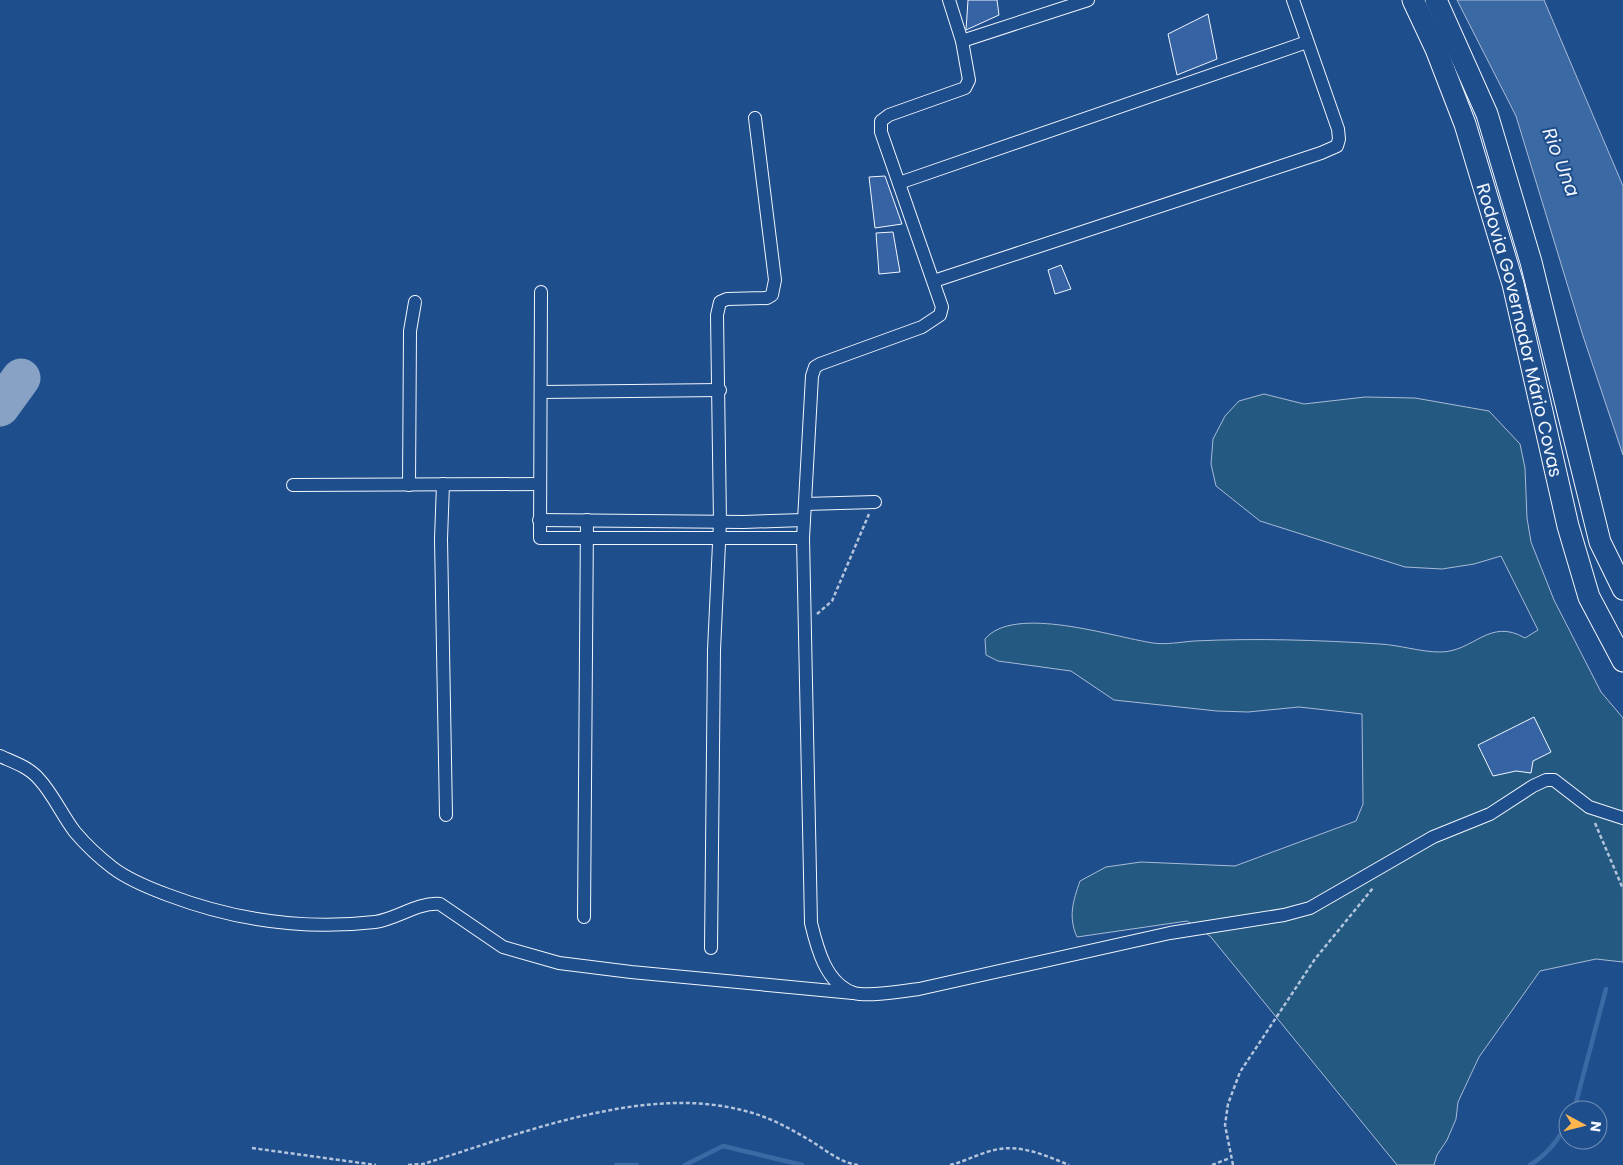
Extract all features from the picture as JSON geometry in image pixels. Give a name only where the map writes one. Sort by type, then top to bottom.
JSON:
[{"type":"highway","name":"Rodovia Governador Mário Covas","points":[[1413,0],[1436,49],[1465,124],[1513,284],[1568,526],[1589,597],[1623,661]]},
{"type":"highway","name":"Rodovia Governador Mário Covas","points":[[1436,0],[1487,114],[1531,262],[1600,542],[1623,589]]},
{"type":"street","points":[[854,993],[840,984],[831,974],[819,954],[811,923],[803,538],[812,376],[815,368],[932,321],[940,315],[942,307],[881,132],[881,122],[889,115],[965,88],[969,80],[962,41],[949,0]]},
{"type":"street","points":[[962,41],[1088,0]]},
{"type":"street","points":[[934,281],[1321,153],[1337,146],[1339,139],[1338,129],[1293,0]]},
{"type":"street","points":[[899,183],[1307,42]]},
{"type":"street","points":[[711,948],[714,650],[720,522],[720,390],[717,315],[720,302],[727,299],[767,298],[772,295],[774,288],[755,118]]},
{"type":"street","points":[[541,292],[540,538],[803,538]]},
{"type":"street","points":[[408,484],[410,331],[415,302]]},
{"type":"street","points":[[542,392],[720,390]]},
{"type":"street","points":[[443,484],[441,539],[446,815]]},
{"type":"street","points":[[293,485],[540,484]]},
{"type":"street","points":[[805,504],[875,502]]},
{"type":"street","points":[[539,520],[720,522],[804,520]]},
{"type":"street","points":[[584,917],[587,520]]},
{"type":"street","points":[[0,756],[25,768],[39,778],[75,832],[114,869],[149,888],[202,908],[238,917],[266,920],[352,924],[383,921],[430,903],[440,904],[503,947],[559,963],[622,971],[854,993],[888,993],[919,989],[1170,933],[1284,915],[1310,908],[1410,850],[1434,837],[1490,814],[1533,786],[1546,780],[1554,780],[1589,807],[1623,818]]},
{"type":"path","points":[[806,619],[821,611],[832,601],[875,502]]},
{"type":"path","points":[[1589,807],[1623,889]]},
{"type":"path","points":[[1233,1165],[1224,1125],[1228,1104],[1240,1072],[1315,959],[1377,884]]},
{"type":"path","points":[[408,1165],[423,1164],[513,1136],[607,1111],[690,1103],[725,1107],[771,1119],[841,1161],[858,1165]]},
{"type":"path","points":[[252,1148],[376,1165]]},
{"type":"path","points":[[950,1165],[989,1151],[1012,1148],[1041,1153],[1069,1165]]},
{"type":"path","points":[[1212,1165],[1230,1158]]},
{"type":"shaded area","points":[[1264,394],[1304,404],[1365,397],[1415,398],[1489,411],[1520,444],[1525,468],[1527,518],[1531,542],[1554,600],[1601,692],[1623,718],[1623,962],[1596,959],[1540,971],[1479,1057],[1458,1102],[1456,1119],[1447,1140],[1437,1155],[1434,1165],[1397,1165],[1210,936],[1187,921],[1077,937],[1074,930],[1072,916],[1080,881],[1106,867],[1141,862],[1235,866],[1356,821],[1363,804],[1362,714],[1299,707],[1248,712],[1217,711],[1114,700],[1071,671],[998,661],[986,655],[985,639],[999,629],[1018,624],[1040,623],[1090,630],[1158,644],[1218,640],[1311,641],[1388,645],[1440,652],[1452,651],[1463,647],[1491,633],[1501,631],[1525,638],[1538,630],[1501,556],[1474,564],[1442,569],[1405,567],[1260,521],[1216,486],[1211,464],[1213,439],[1225,416],[1239,401]]},
{"type":"water","name":"Rio Una","points":[[1457,0],[1544,0],[1623,186],[1623,455],[1583,336],[1516,116]]},
{"type":"building","points":[[968,0],[997,0],[999,15],[966,30]]},
{"type":"building","points":[[1208,14],[1217,59],[1177,75],[1168,34]]},
{"type":"building","points":[[885,176],[902,224],[875,228],[869,177]]},
{"type":"building","points":[[893,232],[900,272],[879,274],[876,233]]},
{"type":"building","points":[[1061,265],[1071,289],[1055,294],[1048,270]]},
{"type":"building","points":[[1534,717],[1551,752],[1533,761],[1531,773],[1516,771],[1493,776],[1478,745]]},
{"type":"waterway","points":[[1577,1100],[1606,989]]},
{"type":"waterway","points":[[1530,1165],[1542,1156],[1558,1138]]},
{"type":"waterway","points":[[685,1165],[723,1146],[802,1165]]},
{"type":"waterway","points":[[616,1165],[637,1165]]},
{"type":"taxiway","points":[[0,407],[21,378]]}]
